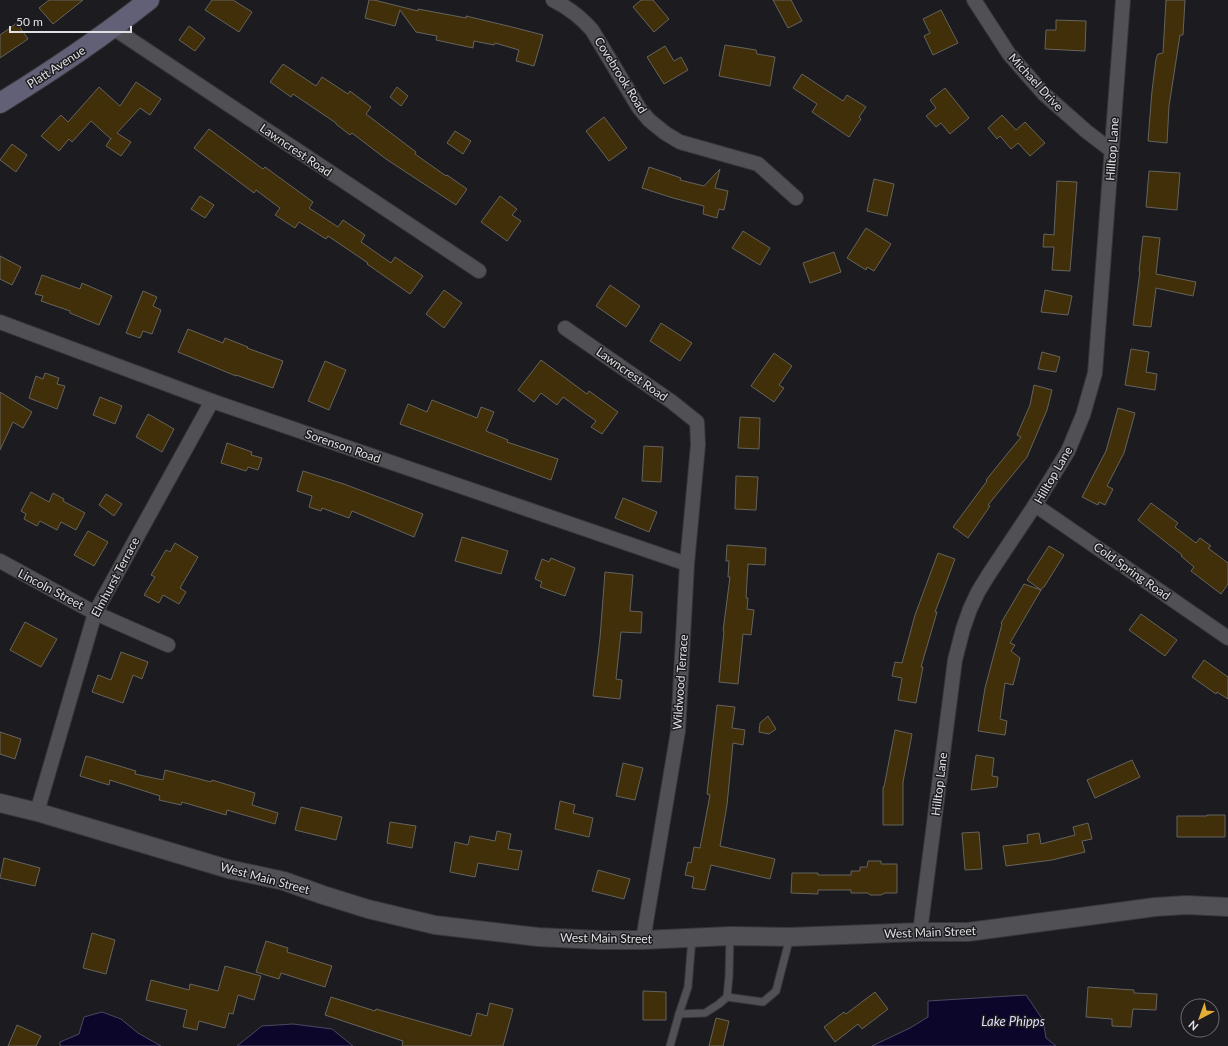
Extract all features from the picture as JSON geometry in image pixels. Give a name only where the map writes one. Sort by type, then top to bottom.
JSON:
[{"type":"main road","name":"Platt Avenue","points":[[0,102],[45,76],[113,28],[148,0]]},
{"type":"street","name":"Covebrook Road","points":[[553,0],[568,7],[583,19],[592,30],[639,108],[649,120],[665,133],[680,142],[758,164],[796,198]]},
{"type":"street","name":"Michael Drive","points":[[974,0],[1009,54],[1044,94],[1086,131],[1112,151]]},
{"type":"street","name":"Hilltop Lane","points":[[920,932],[955,660],[963,629],[970,609],[989,574],[1036,505],[1068,451],[1083,416],[1095,373],[1124,0]]},
{"type":"street","name":"Lawncrest Road","points":[[113,28],[479,272]]},
{"type":"street","name":"Sorenson Road","points":[[0,322],[212,401],[687,564]]},
{"type":"street","name":"Lawncrest Road","points":[[565,328],[672,402],[697,422]]},
{"type":"street","name":"Elmhurst Terrace","points":[[37,812],[95,613],[212,401]]},
{"type":"street","name":"Wildwood Terrace","points":[[643,940],[678,731],[687,564],[698,445],[697,422]]},
{"type":"street","name":"Cold Spring Road","points":[[1036,505],[1228,638]]},
{"type":"street","name":"Lincoln Street","points":[[0,561],[95,613],[168,645]]},
{"type":"street","name":"West Main Street","points":[[0,803],[37,812],[228,868],[284,881],[368,908],[435,926],[538,937],[599,940],[643,940],[730,936],[790,937],[920,932],[968,932],[1155,907],[1186,905],[1228,906]]},
{"type":"lane","points":[[679,1014],[705,1013],[727,997],[730,976],[730,936]]},
{"type":"lane","points":[[670,1046],[688,987],[692,937]]},
{"type":"lane","points":[[727,997],[763,1002],[776,991],[790,937]]},
{"type":"water","name":"Lake Phipps","points":[[1026,995],[1043,1020],[1046,1038],[1056,1046],[872,1046],[910,1028],[928,1017],[928,1001]]},
{"type":"water","points":[[102,1012],[121,1019],[138,1033],[161,1046],[60,1046],[60,1042],[79,1034],[84,1017]]},
{"type":"water","points":[[293,1024],[332,1029],[353,1046],[237,1046],[262,1026]]},
{"type":"building","points":[[49,0],[83,0],[53,24],[39,8]]},
{"type":"building","points":[[212,0],[233,0],[252,12],[239,32],[205,10]]},
{"type":"building","points":[[369,0],[418,11],[418,9],[466,18],[466,16],[543,35],[534,66],[516,61],[519,50],[495,43],[494,45],[474,41],[473,48],[436,40],[437,36],[416,32],[400,10],[395,26],[365,18]]},
{"type":"building","points":[[641,0],[653,0],[669,19],[654,32],[633,7]]},
{"type":"building","points":[[773,0],[791,0],[802,21],[788,28]]},
{"type":"building","points":[[1166,0],[1185,0],[1183,35],[1180,35],[1169,106],[1167,143],[1148,141],[1156,59],[1158,54],[1163,53]]},
{"type":"building","points":[[941,10],[958,43],[933,55],[924,36],[930,33],[923,19]]},
{"type":"building","points":[[1056,20],[1086,21],[1085,51],[1045,49],[1046,30],[1056,30]]},
{"type":"building","points":[[17,23],[28,39],[0,58],[0,35]]},
{"type":"building","points":[[189,26],[205,38],[195,51],[179,40]]},
{"type":"building","points":[[725,45],[756,50],[757,54],[775,57],[770,86],[719,76]]},
{"type":"building","points":[[665,46],[674,61],[681,57],[688,70],[664,84],[647,57]]},
{"type":"building","points":[[283,64],[316,86],[322,77],[348,94],[350,91],[371,107],[366,114],[416,152],[415,154],[467,189],[456,205],[386,159],[352,133],[350,135],[336,123],[293,94],[291,97],[270,82]]},
{"type":"building","points":[[802,74],[843,101],[847,95],[866,107],[859,117],[861,119],[849,137],[812,112],[817,104],[793,88]]},
{"type":"building","points":[[136,82],[161,99],[150,115],[140,108],[117,133],[131,142],[121,156],[106,146],[111,139],[91,121],[72,142],[69,139],[59,151],[41,136],[61,115],[68,122],[99,87],[120,106]]},
{"type":"building","points":[[397,87],[408,96],[401,106],[390,97]]},
{"type":"building","points":[[945,88],[969,118],[950,134],[941,123],[936,127],[926,116],[936,108],[930,100]]},
{"type":"building","points":[[1002,115],[1016,130],[1025,122],[1045,143],[1030,156],[1018,143],[1011,149],[1000,136],[997,139],[988,128]]},
{"type":"building","points":[[604,117],[627,148],[609,161],[586,131]]},
{"type":"building","points":[[209,129],[263,169],[265,167],[313,202],[309,208],[338,227],[343,220],[365,235],[361,242],[391,263],[395,257],[423,276],[410,294],[328,236],[326,239],[299,222],[295,228],[275,215],[280,208],[256,190],[254,193],[194,148]]},
{"type":"building","points":[[455,131],[471,141],[463,154],[447,143]]},
{"type":"building","points":[[12,144],[27,155],[16,172],[0,160]]},
{"type":"building","points":[[649,167],[681,178],[680,180],[704,186],[720,169],[715,188],[728,191],[724,210],[719,209],[717,218],[703,214],[704,206],[642,188]]},
{"type":"building","points":[[1149,171],[1180,173],[1177,210],[1146,207]]},
{"type":"building","points":[[874,179],[894,184],[887,216],[867,211]]},
{"type":"building","points":[[1057,181],[1077,182],[1070,271],[1052,270],[1054,247],[1043,247],[1044,234],[1054,235]]},
{"type":"building","points":[[200,196],[214,205],[205,218],[191,209]]},
{"type":"building","points":[[500,196],[517,209],[512,215],[521,221],[507,241],[481,222]]},
{"type":"building","points":[[866,228],[891,244],[874,271],[867,267],[866,270],[847,258]]},
{"type":"building","points":[[743,231],[770,248],[760,265],[732,248]]},
{"type":"building","points":[[1143,236],[1160,238],[1156,274],[1196,282],[1193,296],[1156,288],[1151,327],[1133,325]]},
{"type":"building","points":[[834,252],[841,272],[810,283],[803,263]]},
{"type":"building","points":[[0,256],[21,267],[12,285],[0,279]]},
{"type":"building","points":[[42,275],[80,289],[82,283],[112,296],[99,325],[70,313],[70,311],[41,301],[43,296],[35,294]]},
{"type":"building","points":[[610,285],[640,306],[626,327],[596,306]]},
{"type":"building","points":[[444,290],[462,303],[444,328],[426,314]]},
{"type":"building","points":[[1045,290],[1072,296],[1068,315],[1041,312]]},
{"type":"building","points":[[143,291],[157,297],[153,306],[161,310],[152,334],[143,331],[140,338],[126,333]]},
{"type":"building","points":[[661,323],[692,343],[680,361],[650,341]]},
{"type":"building","points":[[188,329],[223,343],[225,338],[283,361],[273,388],[236,376],[178,352]]},
{"type":"building","points":[[1131,349],[1149,352],[1146,372],[1157,374],[1155,390],[1125,385]]},
{"type":"building","points":[[1042,352],[1060,357],[1056,372],[1038,369]]},
{"type":"building","points":[[774,353],[792,366],[779,385],[784,388],[774,402],[751,386]]},
{"type":"building","points":[[541,360],[587,394],[589,391],[618,412],[602,434],[591,427],[596,421],[563,397],[557,405],[541,393],[534,402],[518,390]]},
{"type":"building","points":[[325,361],[346,370],[329,410],[308,401]]},
{"type":"building","points":[[45,373],[59,378],[57,384],[65,386],[57,409],[29,398],[36,376],[43,379]]},
{"type":"building","points":[[1034,385],[1052,390],[1047,410],[1027,457],[988,505],[990,506],[968,538],[953,527],[987,481],[986,480],[1021,437],[1017,435],[1030,405]]},
{"type":"building","points":[[0,392],[32,412],[23,428],[13,422],[0,450]]},
{"type":"building","points":[[100,397],[122,406],[115,424],[93,415]]},
{"type":"building","points":[[432,400],[477,418],[481,407],[494,412],[486,431],[508,440],[507,442],[558,459],[551,480],[400,424],[408,404],[427,412]]},
{"type":"building","points":[[1118,408],[1135,413],[1124,453],[1107,486],[1113,489],[1105,505],[1099,502],[1098,505],[1082,497],[1106,451]]},
{"type":"building","points":[[148,414],[174,429],[162,452],[136,437]]},
{"type":"building","points":[[740,417],[760,418],[759,449],[738,448]]},
{"type":"building","points":[[227,443],[252,452],[251,455],[262,458],[258,470],[248,467],[246,471],[221,463]]},
{"type":"building","points":[[644,446],[663,447],[661,482],[642,481]]},
{"type":"building","points":[[303,471],[344,484],[423,514],[414,537],[352,511],[349,518],[322,508],[321,511],[309,507],[312,496],[297,491]]},
{"type":"building","points":[[736,476],[758,477],[756,510],[735,509]]},
{"type":"building","points":[[31,492],[49,502],[53,493],[64,499],[63,501],[85,513],[76,530],[61,522],[57,530],[40,521],[37,526],[24,519],[26,514],[21,511]]},
{"type":"building","points":[[106,494],[122,504],[114,516],[99,505]]},
{"type":"building","points":[[623,498],[657,512],[649,532],[615,518]]},
{"type":"building","points":[[1151,503],[1178,523],[1175,527],[1196,543],[1200,538],[1211,546],[1208,548],[1228,563],[1228,584],[1221,594],[1191,571],[1194,567],[1181,556],[1182,555],[1138,520]]},
{"type":"building","points":[[88,531],[108,542],[94,566],[74,555]]},
{"type":"building","points":[[462,537],[508,551],[501,574],[455,561]]},
{"type":"building","points":[[175,543],[198,557],[180,588],[186,592],[179,604],[163,595],[159,603],[144,595],[155,577],[151,575],[166,550],[170,552]]},
{"type":"building","points":[[727,545],[766,548],[765,565],[748,564],[746,598],[748,598],[747,609],[754,610],[751,635],[743,634],[738,684],[719,682],[723,631],[730,577],[728,577],[729,561],[726,561]]},
{"type":"building","points":[[1049,546],[1064,555],[1041,590],[1027,580]]},
{"type":"building","points":[[938,553],[955,559],[935,612],[937,612],[921,667],[923,667],[916,703],[898,700],[902,678],[892,676],[895,662],[902,663],[915,615]]},
{"type":"building","points":[[551,558],[575,568],[565,596],[540,587],[542,582],[535,579],[542,559],[549,562]]},
{"type":"building","points":[[605,572],[633,575],[630,611],[642,612],[641,633],[621,632],[616,679],[622,680],[620,699],[593,696],[600,638]]},
{"type":"building","points":[[1024,584],[1041,590],[1010,643],[1015,645],[1011,651],[1020,658],[1013,685],[1005,683],[1000,719],[1007,721],[1005,735],[978,731],[985,688],[1002,624],[1001,623]]},
{"type":"building","points":[[1141,614],[1177,640],[1165,656],[1129,630]]},
{"type":"building","points":[[25,622],[57,639],[41,667],[10,650]]},
{"type":"building","points":[[121,652],[148,662],[142,679],[133,675],[123,703],[92,692],[98,675],[111,680]]},
{"type":"building","points":[[1204,660],[1228,677],[1228,699],[1217,692],[1216,694],[1192,677]]},
{"type":"building","points":[[717,705],[735,707],[732,728],[745,730],[743,745],[733,743],[727,805],[720,846],[775,859],[770,879],[711,865],[705,890],[692,888],[694,877],[685,875],[688,862],[691,863],[694,847],[700,848],[710,795],[707,794]]},
{"type":"building","points":[[768,716],[776,729],[769,734],[759,732],[760,723]]},
{"type":"building","points":[[895,730],[912,734],[903,782],[903,825],[883,825],[883,787]]},
{"type":"building","points":[[0,732],[21,739],[15,759],[0,754]]},
{"type":"building","points":[[976,755],[994,758],[992,776],[998,777],[997,787],[971,790]]},
{"type":"building","points":[[86,756],[136,771],[135,774],[163,780],[165,770],[211,782],[212,780],[255,793],[252,805],[278,813],[275,824],[227,810],[226,815],[182,802],[181,805],[159,800],[160,796],[110,780],[109,785],[80,776]]},
{"type":"building","points":[[1132,760],[1140,777],[1095,798],[1087,780]]},
{"type":"building","points":[[623,763],[643,768],[635,800],[616,796]]},
{"type":"building","points":[[560,801],[575,805],[573,813],[593,818],[589,837],[555,829]]},
{"type":"building","points":[[301,807],[342,817],[336,840],[295,830]]},
{"type":"building","points":[[1225,815],[1225,837],[1177,837],[1177,816]]},
{"type":"building","points":[[390,822],[416,826],[412,848],[387,843]]},
{"type":"building","points":[[1088,823],[1092,839],[1082,841],[1085,852],[1052,860],[1006,866],[1003,846],[1028,843],[1027,835],[1039,833],[1041,844],[1075,835],[1073,827]]},
{"type":"building","points":[[497,831],[511,834],[508,849],[522,851],[518,870],[478,863],[475,877],[450,872],[455,842],[468,845],[470,836],[495,841]]},
{"type":"building","points":[[979,832],[982,869],[965,870],[962,833]]},
{"type":"building","points":[[4,858],[40,868],[35,886],[0,878]]},
{"type":"building","points":[[868,861],[881,861],[881,864],[897,864],[897,893],[870,895],[868,893],[851,893],[851,890],[818,890],[818,894],[791,893],[792,873],[851,875],[851,871],[860,871],[860,867],[867,867]]},
{"type":"building","points":[[598,870],[630,879],[624,899],[592,891]]},
{"type":"building","points":[[92,933],[115,940],[106,974],[83,968]]},
{"type":"building","points":[[266,941],[288,948],[287,952],[332,966],[325,987],[281,973],[279,979],[256,972]]},
{"type":"building","points":[[225,966],[261,976],[254,1000],[238,995],[233,1014],[229,1013],[225,1028],[199,1021],[197,1030],[183,1027],[187,1010],[146,1000],[151,980],[189,990],[190,984],[218,991]]},
{"type":"building","points":[[1088,987],[1134,990],[1134,993],[1157,994],[1156,1010],[1133,1009],[1131,1027],[1112,1026],[1112,1019],[1086,1017]]},
{"type":"building","points":[[643,991],[666,992],[666,1020],[643,1020]]},
{"type":"building","points":[[875,992],[888,1009],[862,1029],[858,1024],[835,1042],[824,1027],[844,1012],[846,1014]]},
{"type":"building","points":[[331,997],[375,1011],[376,1009],[471,1036],[477,1013],[487,1016],[490,1003],[513,1009],[503,1046],[402,1046],[403,1041],[325,1015]]},
{"type":"building","points":[[716,1018],[729,1021],[723,1046],[709,1046]]},
{"type":"building","points":[[17,1025],[41,1036],[36,1046],[8,1046]]}]
